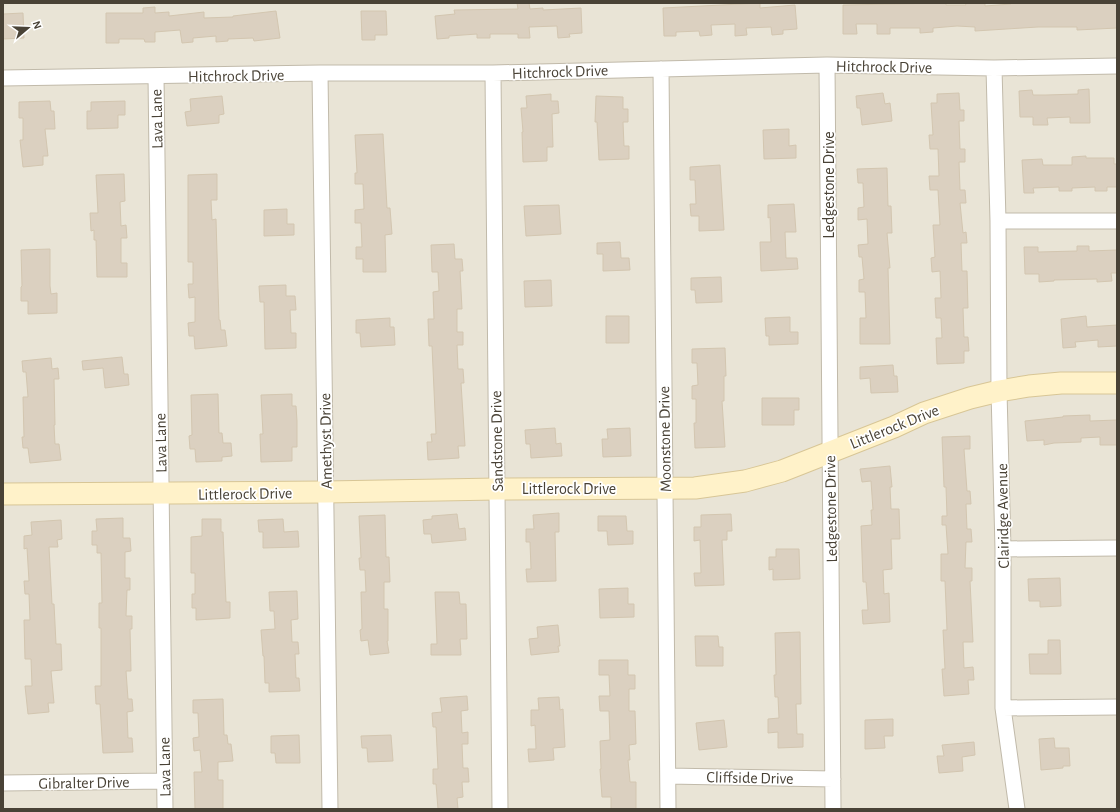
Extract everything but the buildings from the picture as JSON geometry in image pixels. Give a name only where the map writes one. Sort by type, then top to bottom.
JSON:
[{"type":"street","name":"Hitchrock Drive","points":[[3,78],[320,73],[493,73],[828,65],[994,68],[1117,66]]},
{"type":"street","name":"Ledgestone Drive","points":[[828,65],[833,809]]},
{"type":"street","points":[[994,68],[998,221],[1117,220]]},
{"type":"street","name":"Moonstone Drive","points":[[661,69],[668,809]]},
{"type":"street","name":"Amethyst Drive","points":[[320,73],[330,809]]},
{"type":"street","name":"Sandstone Drive","points":[[493,73],[500,809]]},
{"type":"street","name":"Lava Lane","points":[[156,76],[165,809]]},
{"type":"street","name":"Clairidge Avenue","points":[[998,221],[999,390],[1003,549],[1003,708],[1018,809]]},
{"type":"street","name":"Littlerock Drive","points":[[3,494],[161,494],[497,489],[695,488],[745,481],[782,471],[894,427],[924,413],[999,390],[1061,383],[1117,383]]},
{"type":"street","points":[[1003,549],[1117,548]]},
{"type":"street","points":[[1003,708],[1117,708]]},
{"type":"street","name":"Cliffside Drive","points":[[668,776],[833,779]]},
{"type":"street","name":"Gibralter Drive","points":[[3,783],[164,782]]},
{"type":"shaded area","points":[[3,3],[1117,3],[1117,809],[3,809]]}]
